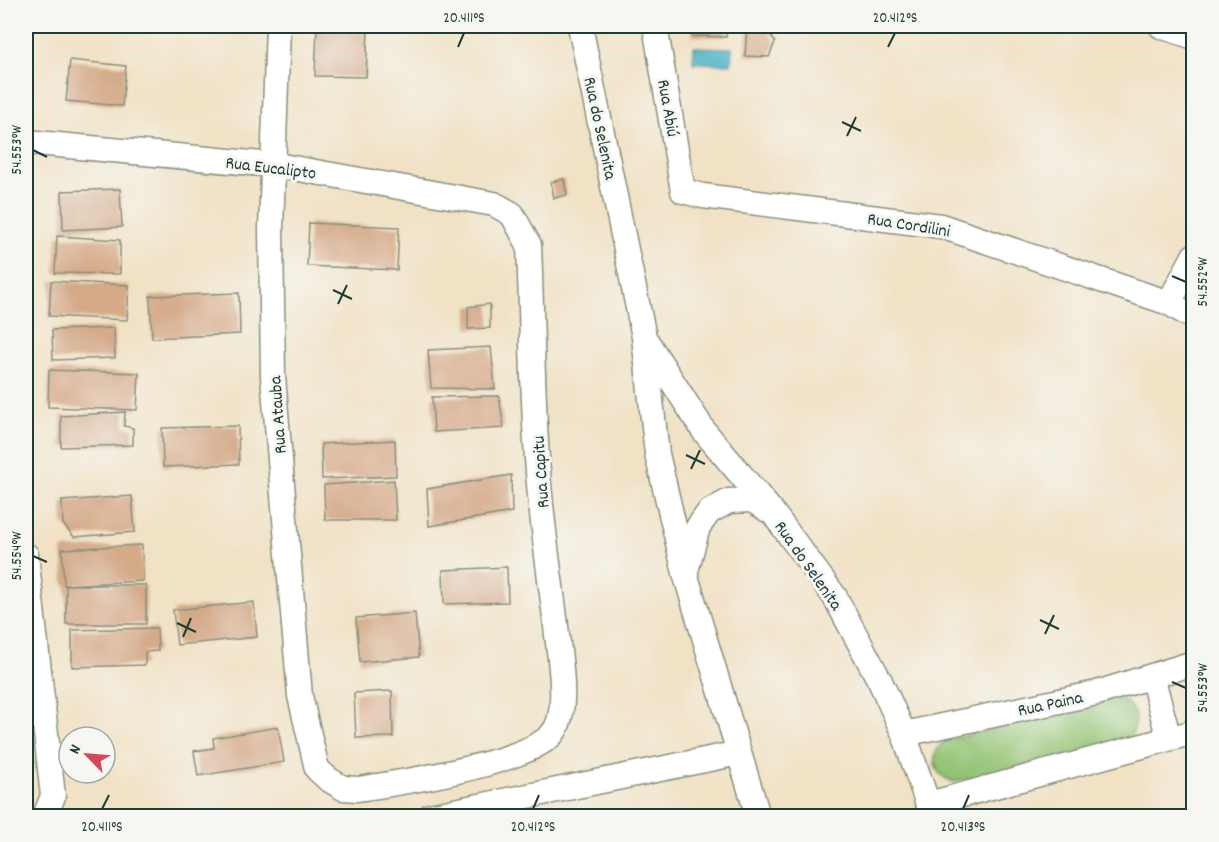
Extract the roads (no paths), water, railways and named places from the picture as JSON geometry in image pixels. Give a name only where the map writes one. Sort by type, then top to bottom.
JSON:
[{"type":"street","name":"Rua Atauba","points":[[278,26],[271,229],[273,377],[300,696],[317,769],[343,788],[358,789],[384,785],[476,766],[525,752],[541,744],[555,732]]},
{"type":"street","name":"Rua do Selenita","points":[[580,26],[644,337],[657,454],[685,573],[758,816]]},
{"type":"street","name":"Rua Abiú","points":[[655,26],[683,191]]},
{"type":"street","points":[[1161,26],[1194,38]]},
{"type":"street","name":"Rua Eucalipto","points":[[26,142],[273,165],[494,204],[512,214]]},
{"type":"street","name":"Rua Cordilini","points":[[683,191],[704,196],[941,226],[1169,303],[1194,318]]},
{"type":"street","name":"Rua Capitu","points":[[512,214],[530,245],[538,473],[562,691],[561,712],[555,732]]},
{"type":"street","points":[[1169,303],[1194,256]]},
{"type":"street","name":"Rua do Selenita","points":[[644,337],[704,431],[773,513],[835,597],[880,681],[904,734],[931,810]]},
{"type":"street","points":[[685,573],[698,527],[709,512],[729,501],[752,500],[773,513]]},
{"type":"street","points":[[26,555],[53,796],[45,816]]},
{"type":"street","name":"Rua Paina","points":[[904,734],[1097,693],[1194,663]]},
{"type":"street","points":[[1152,676],[1168,739]]},
{"type":"street","points":[[931,810],[1194,732]]},
{"type":"street","points":[[430,816],[739,753]]},
{"type":"water","points":[[694,47],[732,48],[731,64],[693,63]]}]
